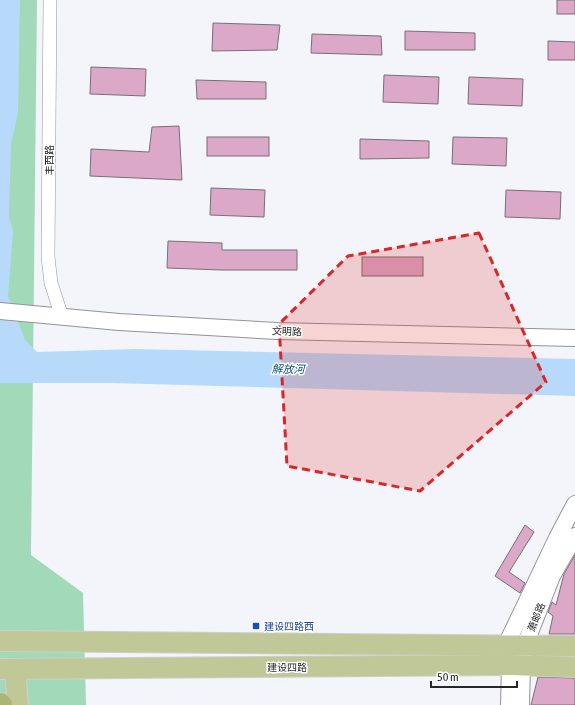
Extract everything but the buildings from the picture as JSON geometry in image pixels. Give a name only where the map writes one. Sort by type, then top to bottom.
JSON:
[{"type":"main road","points":[[0,642],[575,646]]},
{"type":"main road","name":"建设四路","points":[[8,669],[516,665],[575,667]]},
{"type":"main road","points":[[8,669],[18,705]]},
{"type":"street","name":"丰西路","points":[[50,0],[48,256],[51,283],[62,317]]},
{"type":"street","name":"文明路","points":[[0,311],[62,317],[277,331],[575,338]]},
{"type":"street","points":[[521,705],[515,645],[557,538],[575,504]]},
{"type":"street","name":"萧邮路","points":[[515,645],[575,536]]},
{"type":"street","points":[[509,705],[516,665]]},
{"type":"highlighted area","points":[[479,233],[546,382],[420,491],[287,466],[279,324],[348,256]]},
{"type":"green space","points":[[0,0],[37,0],[31,555],[83,593],[86,705],[0,705]]},
{"type":"water","name":"解放河","points":[[0,0],[20,0],[18,113],[11,144],[9,217],[13,231],[8,296],[25,340],[37,352],[135,349],[575,359],[575,396],[112,383],[0,383]]},
{"type":"place","name":"建设四路西","points":[[256,626]]}]
